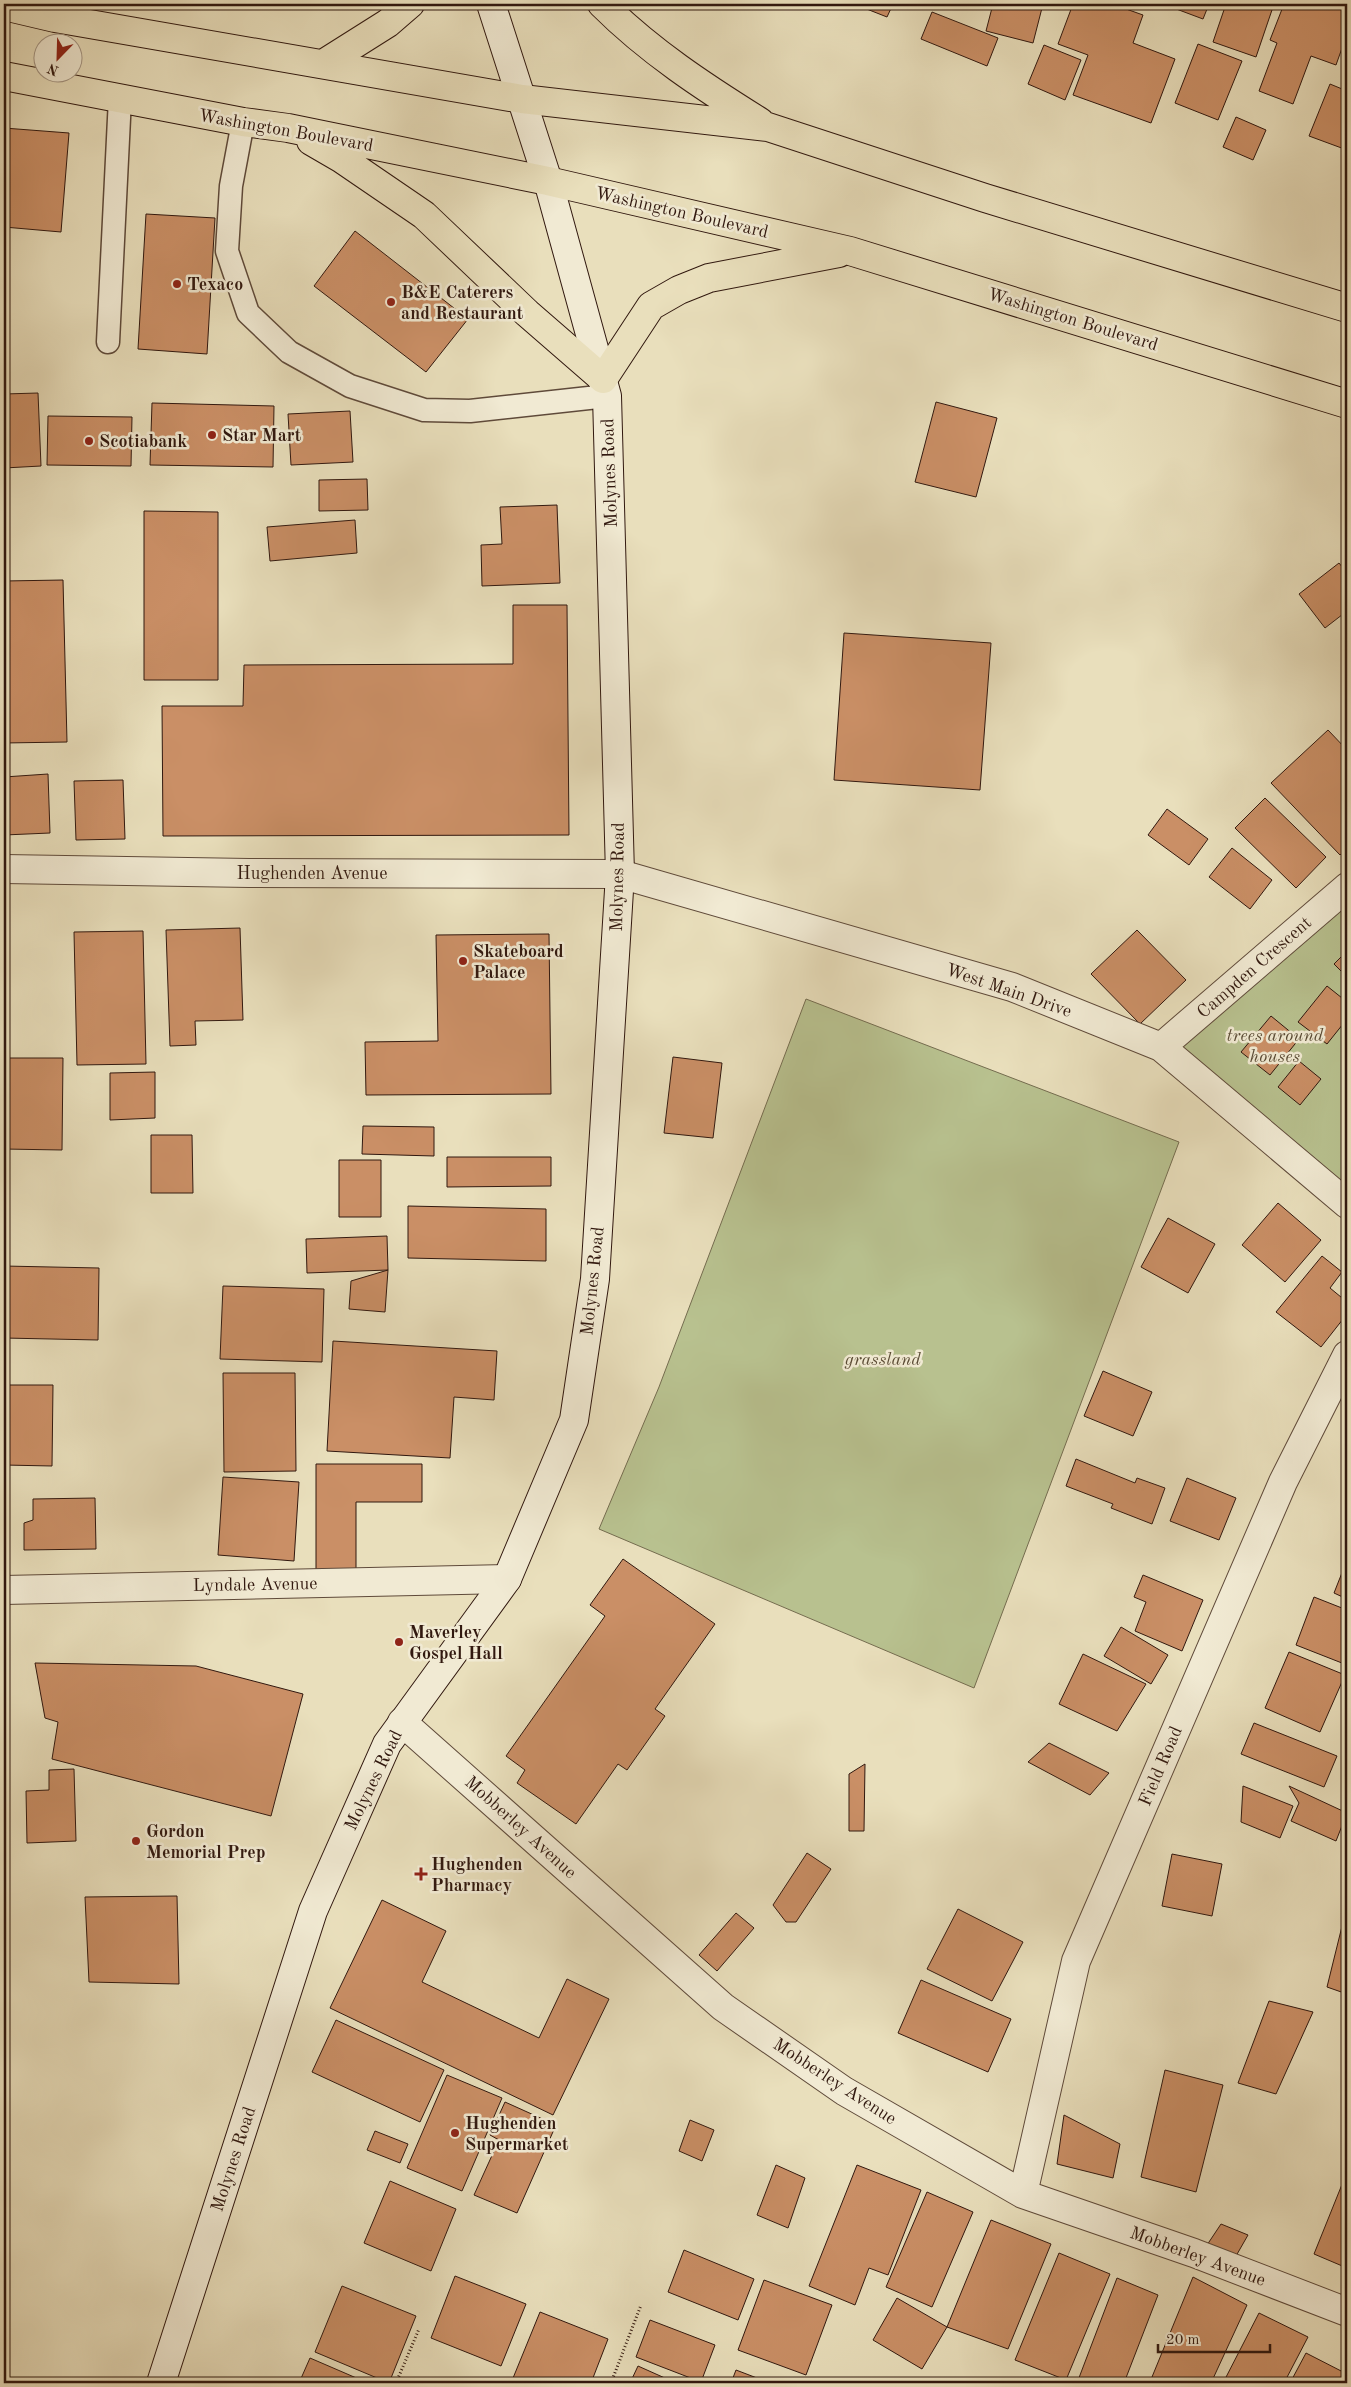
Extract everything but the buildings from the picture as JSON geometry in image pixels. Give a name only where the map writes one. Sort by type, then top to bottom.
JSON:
[{"type":"highway","points":[[323,64],[388,22],[410,4]]},
{"type":"highway","points":[[602,4],[622,24],[697,83],[768,127]]},
{"type":"highway","points":[[4,6],[55,18],[522,99],[768,127],[985,198],[1347,308]]},
{"type":"highway","name":"Washington Boulevard","points":[[4,76],[243,122],[288,128],[548,182],[850,251],[1347,404]]},
{"type":"highway","points":[[288,128],[342,159],[424,215],[605,388],[651,306],[679,290],[709,278],[850,251]]},
{"type":"street","name":"Molynes Road","points":[[161,2383],[312,1911],[387,1744],[507,1579],[574,1420],[595,1279],[620,874],[605,388],[548,182],[491,4]]},
{"type":"street","name":"Molynes Road","points":[[512,4],[522,99]]},
{"type":"street","name":"Hughenden Avenue","points":[[4,869],[249,873],[620,874]]},
{"type":"street","name":"West Main Drive","points":[[620,874],[1012,987],[1161,1047],[1347,1204]]},
{"type":"street","name":"Campden Crescent","points":[[1161,1047],[1347,887]]},
{"type":"street","name":"Field Road","points":[[1023,2194],[1076,1961],[1284,1482],[1347,1355]]},
{"type":"street","name":"Lyndale Avenue","points":[[4,1590],[507,1579]]},
{"type":"street","name":"Mobberley Avenue","points":[[402,1722],[723,2007],[844,2091],[1023,2194],[1194,2253],[1347,2312]]},
{"type":"lane","points":[[108,342],[120,98]]},
{"type":"lane","points":[[243,122],[231,186],[227,251],[248,313],[290,352],[350,386],[424,410],[470,411],[605,388]]},
{"type":"path","points":[[611,2383],[641,2305]]},
{"type":"path","points":[[396,2383],[419,2329]]},
{"type":"green space","name":"trees around houses","points":[[1347,887],[1347,1204],[1161,1047]]},
{"type":"green space","name":"grassland","points":[[806,999],[1179,1142],[974,1688],[599,1529],[659,1387]]},
{"type":"place","name":"Texaco","points":[[177,284]]},
{"type":"place","name":"B&E Caterers and Restaurant","points":[[391,302]]},
{"type":"place","name":"Star Mart","points":[[212,435]]},
{"type":"place","name":"Scotiabank","points":[[89,441]]},
{"type":"place","name":"Skateboard Palace","points":[[463,961]]},
{"type":"place","name":"Maverley Gospel Hall","points":[[399,1642]]},
{"type":"place","name":"Gordon Memorial Prep","points":[[136,1841]]},
{"type":"place","name":"Hughenden Pharmacy","points":[[421,1874]]},
{"type":"place","name":"Hughenden Supermarket","points":[[455,2133]]}]
